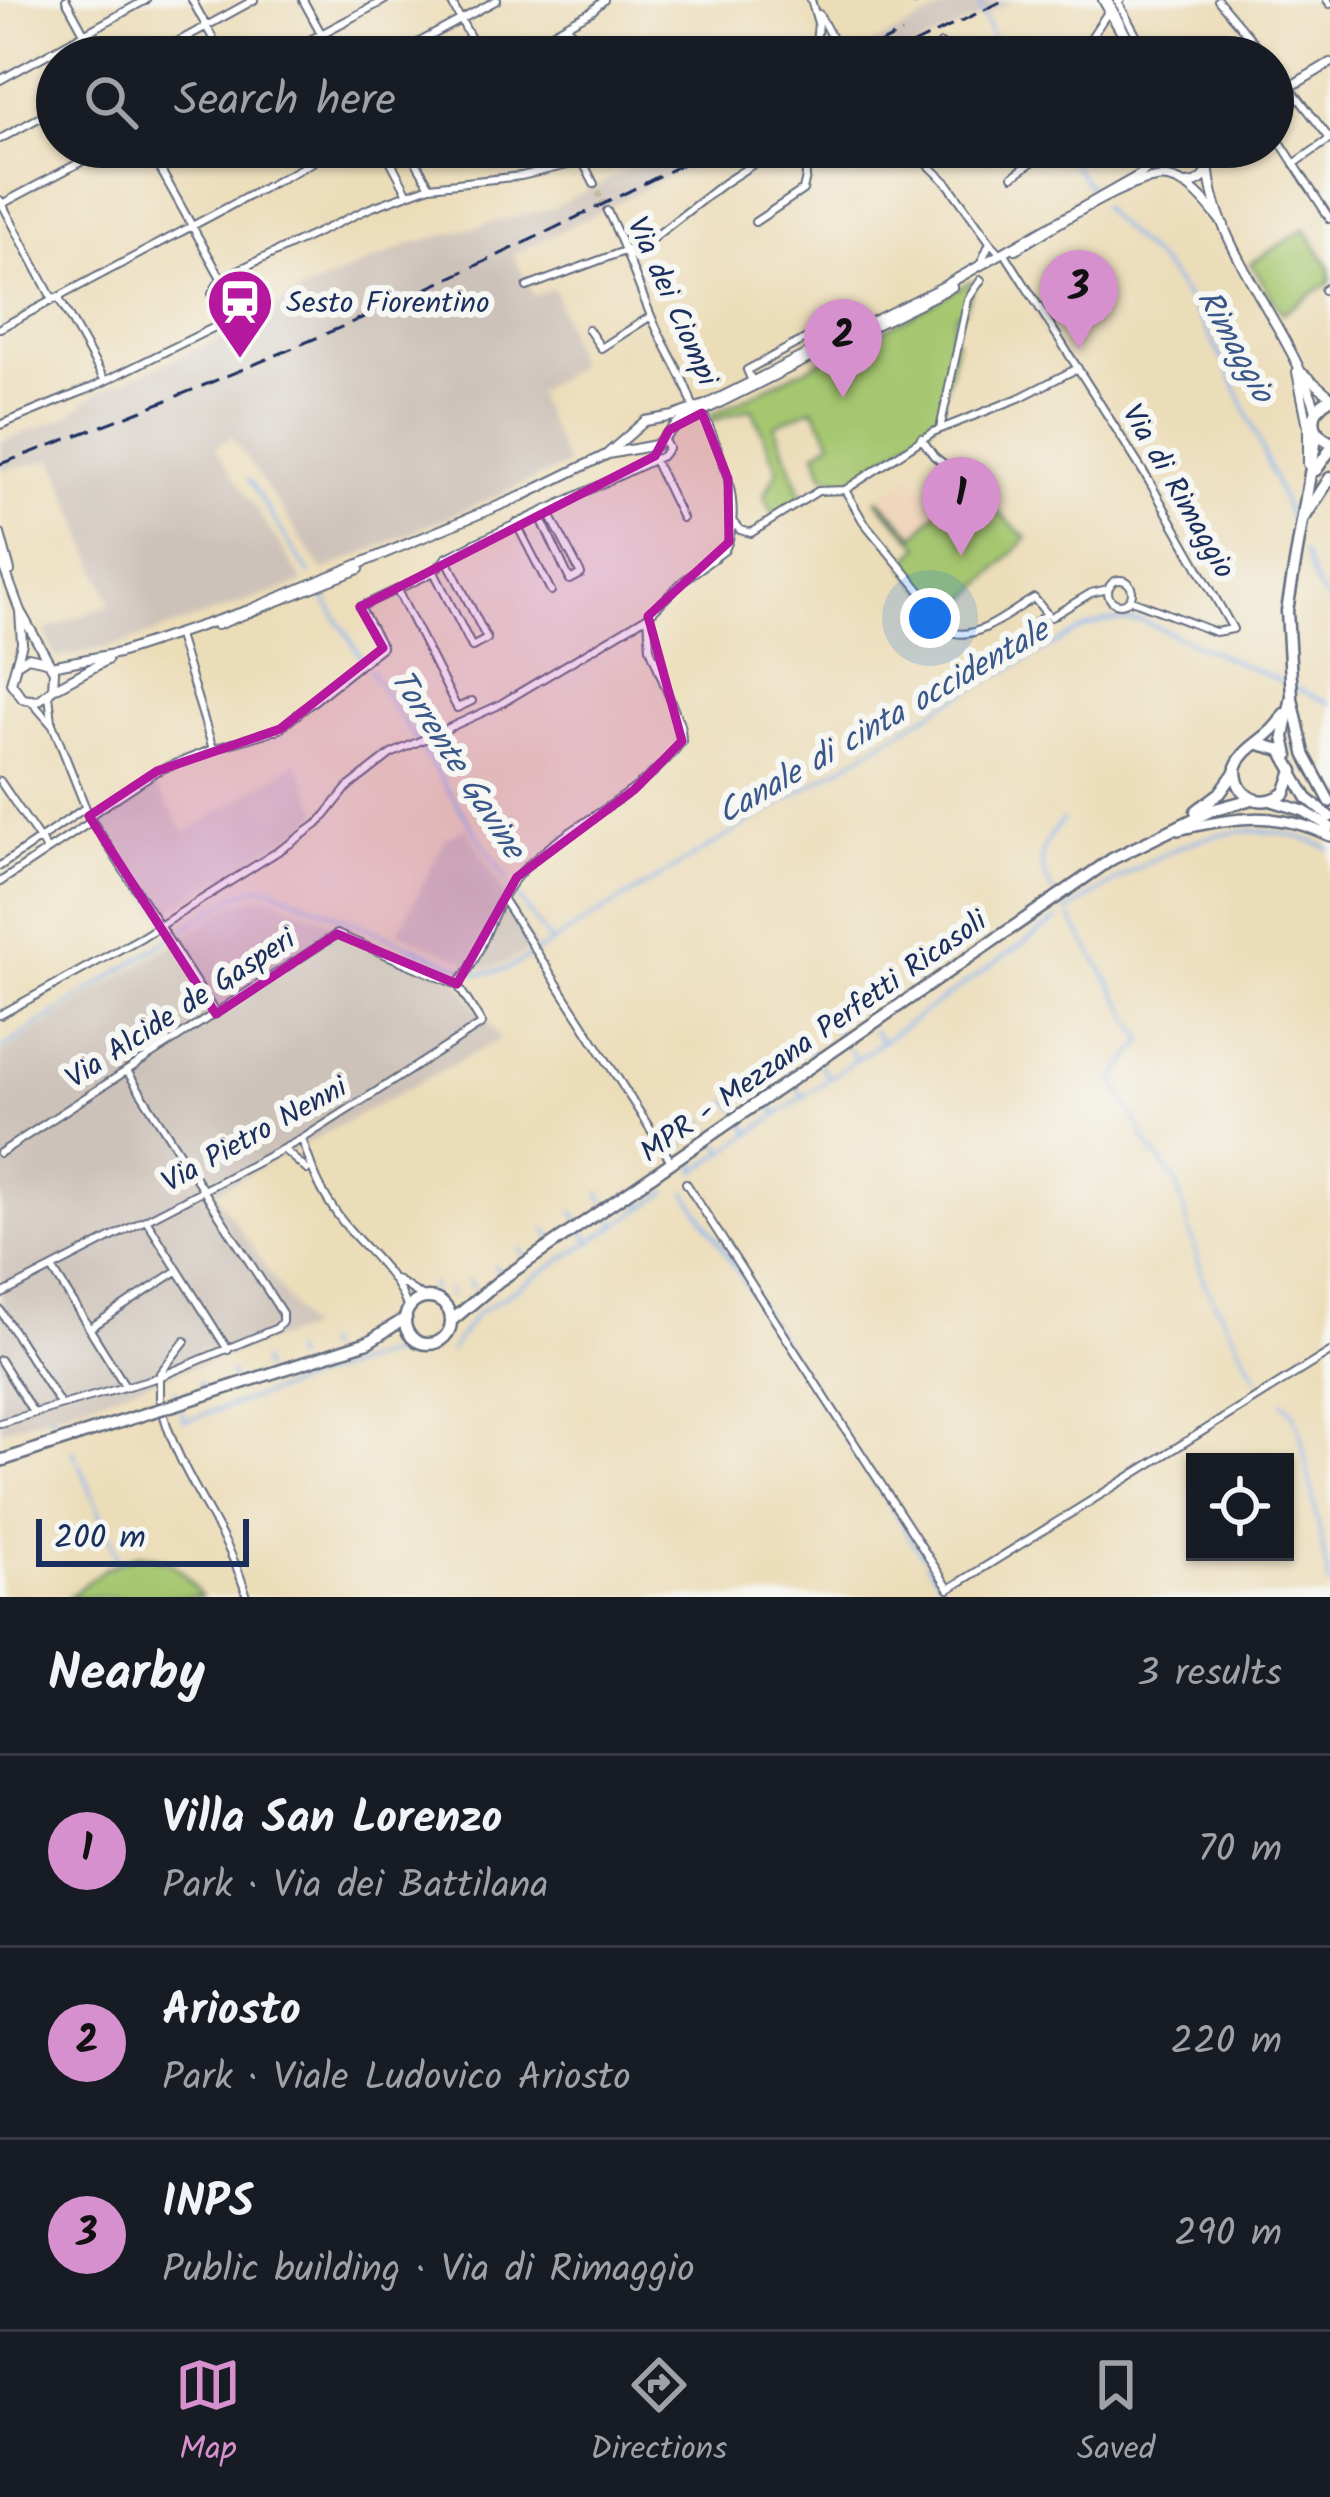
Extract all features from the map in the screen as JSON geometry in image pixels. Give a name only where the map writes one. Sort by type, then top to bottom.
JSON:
[{"type":"main road","points":[[1330,395],[1316,411],[1316,452],[1307,477],[1287,610],[1290,677],[1302,746],[1330,802]]},
{"type":"main road","points":[[1304,507],[1330,446],[1317,432]]},
{"type":"main road","points":[[1301,528],[1330,478]]},
{"type":"main road","points":[[1292,695],[1280,722],[1243,754],[1235,772],[1238,786],[1252,800],[1304,811],[1330,827]]},
{"type":"main road","points":[[1292,695],[1284,736],[1293,774],[1304,795],[1330,817]]},
{"type":"main road","points":[[1259,744],[1277,747],[1288,757]]},
{"type":"main road","name":"MPR - Mezzana Perfetti Ricasoli","points":[[451,1321],[487,1290],[675,1157],[1065,890],[1214,798],[1235,772]]},
{"type":"main road","points":[[1272,801],[1285,793],[1293,774]]},
{"type":"main road","name":"MPR - Mezzana Perfetti Ricasoli","points":[[1165,831],[1212,810],[1252,800]]},
{"type":"main road","points":[[1165,831],[1232,817],[1264,817],[1304,824],[1330,836]]},
{"type":"main road","name":"MPR - Mezzana Perfetti Ricasoli","points":[[440,1301],[487,1290]]},
{"type":"main road","points":[[0,1461],[368,1342],[439,1340],[448,1332],[448,1310],[440,1301],[425,1298],[368,1342]]},
{"type":"main road","points":[[407,1314],[413,1338]]},
{"type":"street","points":[[66,0],[84,34]]},
{"type":"street","points":[[80,36],[146,0]]},
{"type":"street","points":[[192,0],[211,36]]},
{"type":"street","points":[[188,36],[254,0]]},
{"type":"street","points":[[303,0],[322,34]]},
{"type":"street","points":[[318,36],[385,0]]},
{"type":"street","points":[[450,0],[470,36]]},
{"type":"street","points":[[431,36],[497,0]]},
{"type":"street","points":[[587,0],[592,11]]},
{"type":"street","points":[[548,36],[604,0]]},
{"type":"street","points":[[812,0],[817,36]]},
{"type":"street","points":[[812,0],[831,36]]},
{"type":"street","points":[[1105,0],[1127,36]]},
{"type":"street","points":[[1120,0],[1133,36]]},
{"type":"street","points":[[1218,0],[1248,36]]},
{"type":"street","points":[[1092,36],[1106,16]]},
{"type":"street","points":[[567,26],[573,36]]},
{"type":"street","points":[[0,80],[36,60]]},
{"type":"street","points":[[1294,84],[1330,62]]},
{"type":"street","points":[[1294,88],[1330,139],[1294,164],[1330,219]]},
{"type":"street","points":[[0,140],[36,120]]},
{"type":"street","points":[[68,168],[1,203],[105,381]]},
{"type":"street","points":[[0,425],[105,381],[245,313],[232,288],[220,278],[160,168]]},
{"type":"street","points":[[0,328],[302,168]]},
{"type":"street","points":[[395,168],[409,194]]},
{"type":"street","points":[[419,168],[430,186]]},
{"type":"street","points":[[223,323],[212,294],[220,278],[279,248],[430,186],[490,181],[553,168]]},
{"type":"street","points":[[586,168],[594,184]]},
{"type":"street","points":[[527,287],[628,253],[747,168]]},
{"type":"street","points":[[755,222],[797,196],[806,168]]},
{"type":"street","name":"Via di Rimaggio","points":[[932,168],[1003,254],[1078,368],[1233,629],[1215,632],[1130,599]]},
{"type":"street","points":[[1012,176],[1023,168]]},
{"type":"street","points":[[0,681],[28,657],[49,664],[118,653],[227,623],[606,455],[654,446],[677,424],[932,298],[1147,168]]},
{"type":"street","points":[[1165,168],[1171,178],[1204,200],[1224,225],[1316,411]]},
{"type":"street","points":[[1211,168],[1224,225]]},
{"type":"street","points":[[1181,184],[1196,184],[1210,172]]},
{"type":"street","points":[[806,177],[812,187]]},
{"type":"street","points":[[1110,192],[1171,178]]},
{"type":"street","name":"Via dei Ciompi","points":[[607,211],[650,316],[728,479],[732,521]]},
{"type":"street","points":[[976,267],[990,242]]},
{"type":"street","points":[[606,455],[645,421],[700,413],[1003,254]]},
{"type":"street","points":[[940,429],[968,299],[981,280]]},
{"type":"street","points":[[588,329],[604,348],[650,316]]},
{"type":"street","points":[[814,357],[823,346]]},
{"type":"street","points":[[1294,359],[1308,427],[1307,477]]},
{"type":"street","points":[[732,521],[751,533],[818,491],[845,490],[921,438],[1078,368]]},
{"type":"street","points":[[1300,371],[1330,395]]},
{"type":"street","points":[[0,866],[157,771],[279,729],[382,647],[360,607],[434,572],[446,558],[668,452],[664,428],[654,419]]},
{"type":"street","points":[[638,430],[645,445]]},
{"type":"street","points":[[921,438],[934,456],[992,501]]},
{"type":"street","points":[[653,458],[682,518]]},
{"type":"street","points":[[845,490],[863,520],[955,633],[980,632],[1034,598],[1047,614],[1028,628]]},
{"type":"street","points":[[538,513],[570,580],[581,574],[547,508]]},
{"type":"street","points":[[0,1015],[291,843],[320,822],[347,788],[391,754],[497,706],[648,616],[682,581],[725,550],[732,521]]},
{"type":"street","points":[[516,523],[551,591]]},
{"type":"street","points":[[0,534],[20,610],[55,677],[53,726],[88,815],[216,1014]]},
{"type":"street","points":[[434,572],[472,646],[487,639],[446,558]]},
{"type":"street","points":[[1115,580],[1126,581],[1132,592],[1130,599],[1115,603],[1108,590],[1115,580]]},
{"type":"street","points":[[397,590],[457,708],[472,701]]},
{"type":"street","points":[[1051,617],[1096,591],[1108,590]]},
{"type":"street","points":[[20,610],[22,643],[11,693],[32,702],[53,726]]},
{"type":"street","points":[[457,984],[502,898],[538,856],[634,790],[663,766],[682,741],[650,648],[648,616]]},
{"type":"street","points":[[178,636],[214,749]]},
{"type":"street","points":[[32,702],[118,653]]},
{"type":"street","points":[[0,781],[47,850]]},
{"type":"street","points":[[0,882],[88,815]]},
{"type":"street","points":[[502,898],[675,1157]]},
{"type":"street","name":"Via Alcide de Gasperi","points":[[0,1154],[337,934],[457,984]]},
{"type":"street","name":"Via Pietro Nenni","points":[[0,1295],[302,1139],[482,1024],[457,984]]},
{"type":"street","points":[[0,1423],[159,1377],[282,1322],[282,1313],[128,1071]]},
{"type":"street","points":[[302,1139],[310,1173]]},
{"type":"street","points":[[284,1149],[310,1173],[338,1216],[392,1277],[425,1298]]},
{"type":"street","points":[[686,1183],[950,1589],[1330,1352]]},
{"type":"street","points":[[147,1221],[228,1350]]},
{"type":"street","points":[[52,1269],[124,1384]]},
{"type":"street","points":[[90,1329],[177,1270]]},
{"type":"street","points":[[392,1277],[407,1314]]},
{"type":"street","points":[[0,1310],[60,1404]]},
{"type":"street","points":[[160,1401],[159,1377],[185,1341]]},
{"type":"street","points":[[0,1360],[33,1412]]},
{"type":"street","points":[[164,1416],[189,1481],[229,1545],[248,1597]]},
{"type":"highlighted area","points":[[702,413],[728,479],[729,542],[648,616],[682,741],[634,790],[517,877],[457,984],[337,934],[216,1014],[89,816],[157,771],[280,729],[383,648],[360,607],[655,456],[669,430]]},
{"type":"shaded area","points":[[964,0],[1015,0],[940,36],[889,36]]},
{"type":"shaded area","points":[[631,168],[685,168],[513,255],[534,296],[554,288],[577,366],[535,393],[567,465],[323,571],[232,437],[215,447],[304,582],[128,642],[56,659],[45,630],[111,604],[54,459],[0,471],[0,442],[67,417],[100,391],[268,319],[288,298],[413,243],[554,207]]},
{"type":"shaded area","points":[[911,473],[943,506],[915,536],[879,499]]},
{"type":"shaded area","points":[[297,762],[320,812],[306,826],[159,915],[100,817],[153,781],[185,833]]},
{"type":"shaded area","points":[[466,827],[535,946],[484,969],[398,932],[446,838]]},
{"type":"shaded area","points":[[258,896],[272,897],[455,977],[500,1039],[215,1192],[307,1329],[0,1431],[0,1054],[232,906]]},
{"type":"green space","points":[[1305,229],[1330,268],[1330,282],[1282,313],[1251,263]]},
{"type":"green space","points":[[971,281],[974,285],[963,312],[956,314],[951,335],[957,341],[940,410],[932,424],[850,484],[823,474],[816,452],[832,441],[813,408],[775,425],[803,499],[775,515],[764,497],[778,469],[752,408],[712,421],[712,415]]},
{"type":"green space","points":[[964,482],[1027,538],[949,619],[904,565],[920,546],[877,501],[915,536]]},
{"type":"green space","points":[[140,1554],[176,1567],[201,1597],[69,1597],[104,1569]]},
{"type":"waterway","name":"Rimaggio","points":[[978,0],[992,36]]},
{"type":"waterway","name":"Rimaggio","points":[[1076,168],[1092,190]]},
{"type":"waterway","name":"Rimaggio","points":[[1101,206],[1165,269],[1211,338],[1295,531]]},
{"type":"waterway","name":"Torrente Gavine","points":[[249,480],[309,574]]},
{"type":"waterway","name":"Rimaggio","points":[[1304,553],[1330,605]]},
{"type":"waterway","name":"Torrente Gavine","points":[[324,598],[362,658]]},
{"type":"waterway","name":"Canale di cinta occidentale","points":[[471,971],[508,969],[942,706],[1084,628],[1106,621],[1142,621],[1285,683]]},
{"type":"waterway","name":"Torrente Gavine","points":[[370,670],[508,882]]},
{"type":"waterway","name":"Canale di cinta occidentale","points":[[1293,687],[1330,703]]},
{"type":"waterway","points":[[1053,892],[1043,872],[1042,854],[1063,820]]},
{"type":"waterway","points":[[1066,913],[1159,856],[1224,834],[1257,831],[1293,836],[1330,849]]},
{"type":"waterway","name":"Canale di cinta occidentale","points":[[0,1050],[236,895],[259,887],[465,969]]},
{"type":"waterway","name":"Torrente Gavine","points":[[512,889],[549,940]]},
{"type":"waterway","points":[[1071,918],[1144,1040],[1114,1079],[1149,1147],[1176,1181],[1204,1282],[1258,1379]]},
{"type":"waterway","points":[[695,1172],[1058,919]]},
{"type":"waterway","points":[[834,1028],[842,1037]]},
{"type":"waterway","points":[[873,1030],[882,1042]]},
{"type":"waterway","points":[[807,1047],[814,1056]]},
{"type":"waterway","points":[[848,1048],[856,1060]]},
{"type":"waterway","points":[[782,1064],[789,1074]]},
{"type":"waterway","points":[[821,1066],[830,1078]]},
{"type":"waterway","points":[[755,1083],[763,1092]]},
{"type":"waterway","points":[[795,1084],[804,1098]]},
{"type":"waterway","points":[[729,1100],[737,1110]]},
{"type":"waterway","points":[[769,1103],[778,1116]]},
{"type":"waterway","points":[[702,1119],[710,1128]]},
{"type":"waterway","points":[[743,1121],[752,1134]]},
{"type":"waterway","points":[[676,1137],[684,1146]]},
{"type":"waterway","points":[[716,1139],[725,1152]]},
{"type":"waterway","points":[[691,1158],[698,1170]]},
{"type":"waterway","points":[[450,1351],[475,1315],[668,1192]]},
{"type":"waterway","points":[[686,1192],[765,1314]]},
{"type":"waterway","points":[[599,1193],[604,1201]]},
{"type":"waterway","points":[[636,1196],[644,1208]]},
{"type":"waterway","points":[[573,1212],[578,1219]]},
{"type":"waterway","points":[[610,1214],[617,1226]]},
{"type":"waterway","points":[[547,1230],[552,1238]]},
{"type":"waterway","points":[[584,1231],[591,1243]]},
{"type":"waterway","points":[[520,1248],[526,1256]]},
{"type":"waterway","points":[[494,1265],[500,1272]]},
{"type":"waterway","points":[[468,1281],[474,1288]]},
{"type":"waterway","points":[[431,1292],[432,1284]]},
{"type":"waterway","points":[[450,1289],[450,1297]]},
{"type":"waterway","points":[[406,1292],[411,1297]]},
{"type":"waterway","points":[[768,1319],[838,1427]]},
{"type":"waterway","points":[[363,1329],[366,1336]]},
{"type":"waterway","points":[[322,1343],[325,1350]]},
{"type":"waterway","points":[[291,1352],[294,1360]]},
{"type":"waterway","points":[[181,1410],[184,1421],[384,1355],[417,1355]]},
{"type":"waterway","points":[[261,1362],[263,1369]]},
{"type":"waterway","points":[[230,1372],[233,1379]]},
{"type":"waterway","points":[[200,1382],[202,1389]]},
{"type":"waterway","points":[[174,1390],[177,1397]]},
{"type":"waterway","points":[[1283,1402],[1300,1431],[1330,1586]]},
{"type":"waterway","points":[[49,1412],[53,1418]]},
{"type":"waterway","points":[[56,1423],[59,1429]]},
{"type":"waterway","points":[[841,1431],[923,1557]]},
{"type":"waterway","points":[[72,1450],[77,1459]]},
{"type":"waterway","points":[[80,1465],[120,1562]]},
{"type":"waterway","points":[[926,1563],[949,1597]]},
{"type":"tunnel","points":[[594,184],[607,211]]},
{"type":"railway","points":[[930,36],[1005,0]]},
{"type":"railway","points":[[896,36],[902,33]]},
{"type":"railway","points":[[0,464],[363,318],[673,168]]},
{"type":"place","name":"INPS","points":[[1079,349]]},
{"type":"place","name":"Sesto Fiorentino","points":[[240,361]]},
{"type":"place","name":"Ariosto","points":[[843,398]]},
{"type":"place","name":"Villa San Lorenzo","points":[[961,556]]}]
